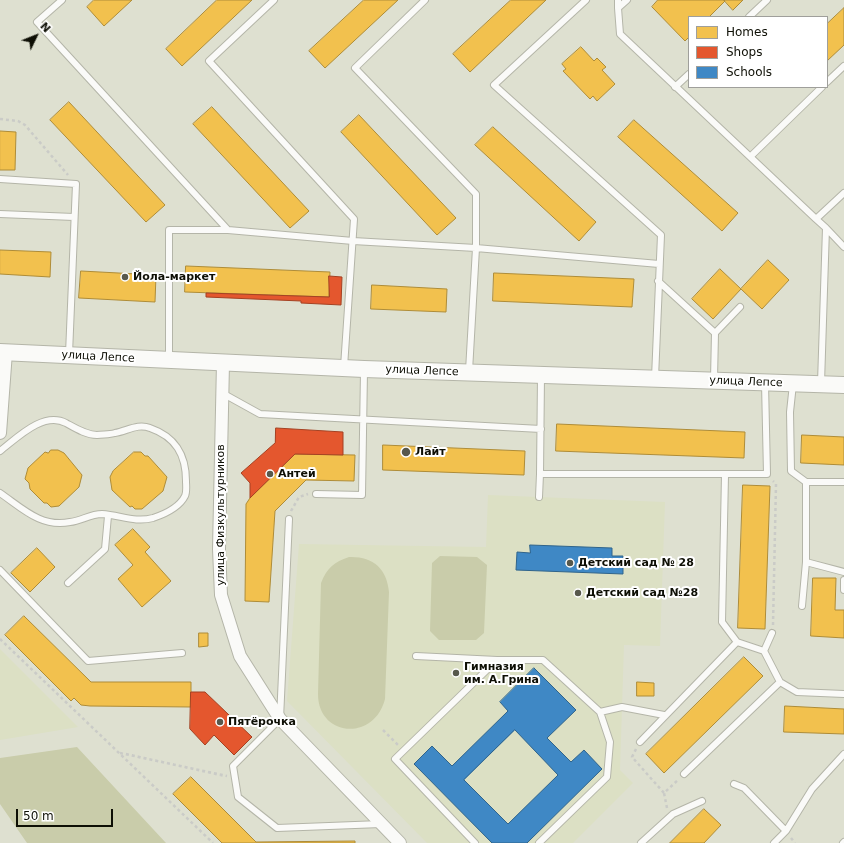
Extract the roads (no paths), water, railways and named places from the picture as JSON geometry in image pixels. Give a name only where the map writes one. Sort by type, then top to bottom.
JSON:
[{"type":"main road","name":"улица Лепсе","points":[[3,352],[364,369],[844,385]]},
{"type":"street","points":[[0,434],[3,352]]},
{"type":"street","name":"улица Физкультурников","points":[[223,363],[219,549],[221,595],[240,656],[280,719],[400,843]]},
{"type":"lane","points":[[62,0],[38,22],[228,230]]},
{"type":"lane","points":[[274,0],[209,61],[354,219],[344,368]]},
{"type":"lane","points":[[424,0],[355,68],[476,194],[476,248],[469,373]]},
{"type":"lane","points":[[586,0],[494,85],[661,235],[655,379]]},
{"type":"lane","points":[[618,0],[620,34],[675,87],[751,156],[844,247]]},
{"type":"lane","points":[[618,8],[627,0]]},
{"type":"lane","points":[[750,16],[767,0]]},
{"type":"lane","points":[[828,81],[844,66]]},
{"type":"lane","points":[[675,87],[688,75]]},
{"type":"lane","points":[[751,156],[821,88]]},
{"type":"lane","points":[[0,179],[76,184],[69,355]]},
{"type":"lane","points":[[816,219],[844,193]]},
{"type":"lane","points":[[0,214],[74,217]]},
{"type":"lane","points":[[820,384],[826,228]]},
{"type":"lane","points":[[169,361],[169,230],[228,230],[353,241],[476,248],[660,264]]},
{"type":"lane","points":[[658,281],[715,333]]},
{"type":"lane","points":[[714,381],[715,333],[740,307]]},
{"type":"lane","points":[[316,494],[362,495],[364,369]]},
{"type":"lane","points":[[539,497],[541,375]]},
{"type":"lane","points":[[540,474],[767,474],[766,383]]},
{"type":"lane","points":[[793,384],[790,412],[791,471],[806,482],[844,482]]},
{"type":"lane","points":[[222,393],[260,414],[364,418],[541,429]]},
{"type":"lane","points":[[0,451],[32,427],[49,420],[63,422],[93,435],[114,434],[137,426],[150,428],[167,437],[179,447],[186,468],[186,495],[179,504],[165,513],[151,518],[134,520],[94,515],[71,522],[46,521],[29,515],[0,492]]},
{"type":"lane","points":[[725,475],[722,622],[738,642],[764,651],[780,682],[797,692],[844,694]]},
{"type":"lane","points":[[802,606],[806,562],[806,482]]},
{"type":"lane","points":[[68,583],[105,549],[108,516]]},
{"type":"lane","points":[[289,519],[280,719],[234,766],[238,797],[278,828],[382,824]]},
{"type":"lane","points":[[806,562],[844,572]]},
{"type":"lane","points":[[0,570],[88,661],[182,653]]},
{"type":"lane","points":[[844,580],[844,590]]},
{"type":"lane","points":[[764,651],[772,633]]},
{"type":"lane","points":[[640,742],[664,715],[738,642]]},
{"type":"lane","points":[[416,656],[497,660],[543,660],[600,712],[610,742],[607,777],[539,843]]},
{"type":"lane","points":[[475,843],[395,759],[497,660]]},
{"type":"lane","points":[[684,774],[780,682]]},
{"type":"lane","points":[[600,712],[622,707],[664,715]]},
{"type":"lane","points":[[774,843],[786,831],[812,789],[844,754]]},
{"type":"lane","points":[[734,784],[744,788],[786,831]]},
{"type":"lane","points":[[641,843],[673,814],[702,801]]},
{"type":"place","name":"Йола-маркет","points":[[125,277]]},
{"type":"place","name":"Лайт","points":[[406,452]]},
{"type":"place","name":"Антей","points":[[270,474]]},
{"type":"place","name":"Детский сад № 28","points":[[570,563]]},
{"type":"place","name":"Детский сад №28","points":[[578,593]]},
{"type":"place","name":"Гимназия им. А.Грина","points":[[456,673]]},
{"type":"place","name":"Пятёрочка","points":[[220,722]]}]
